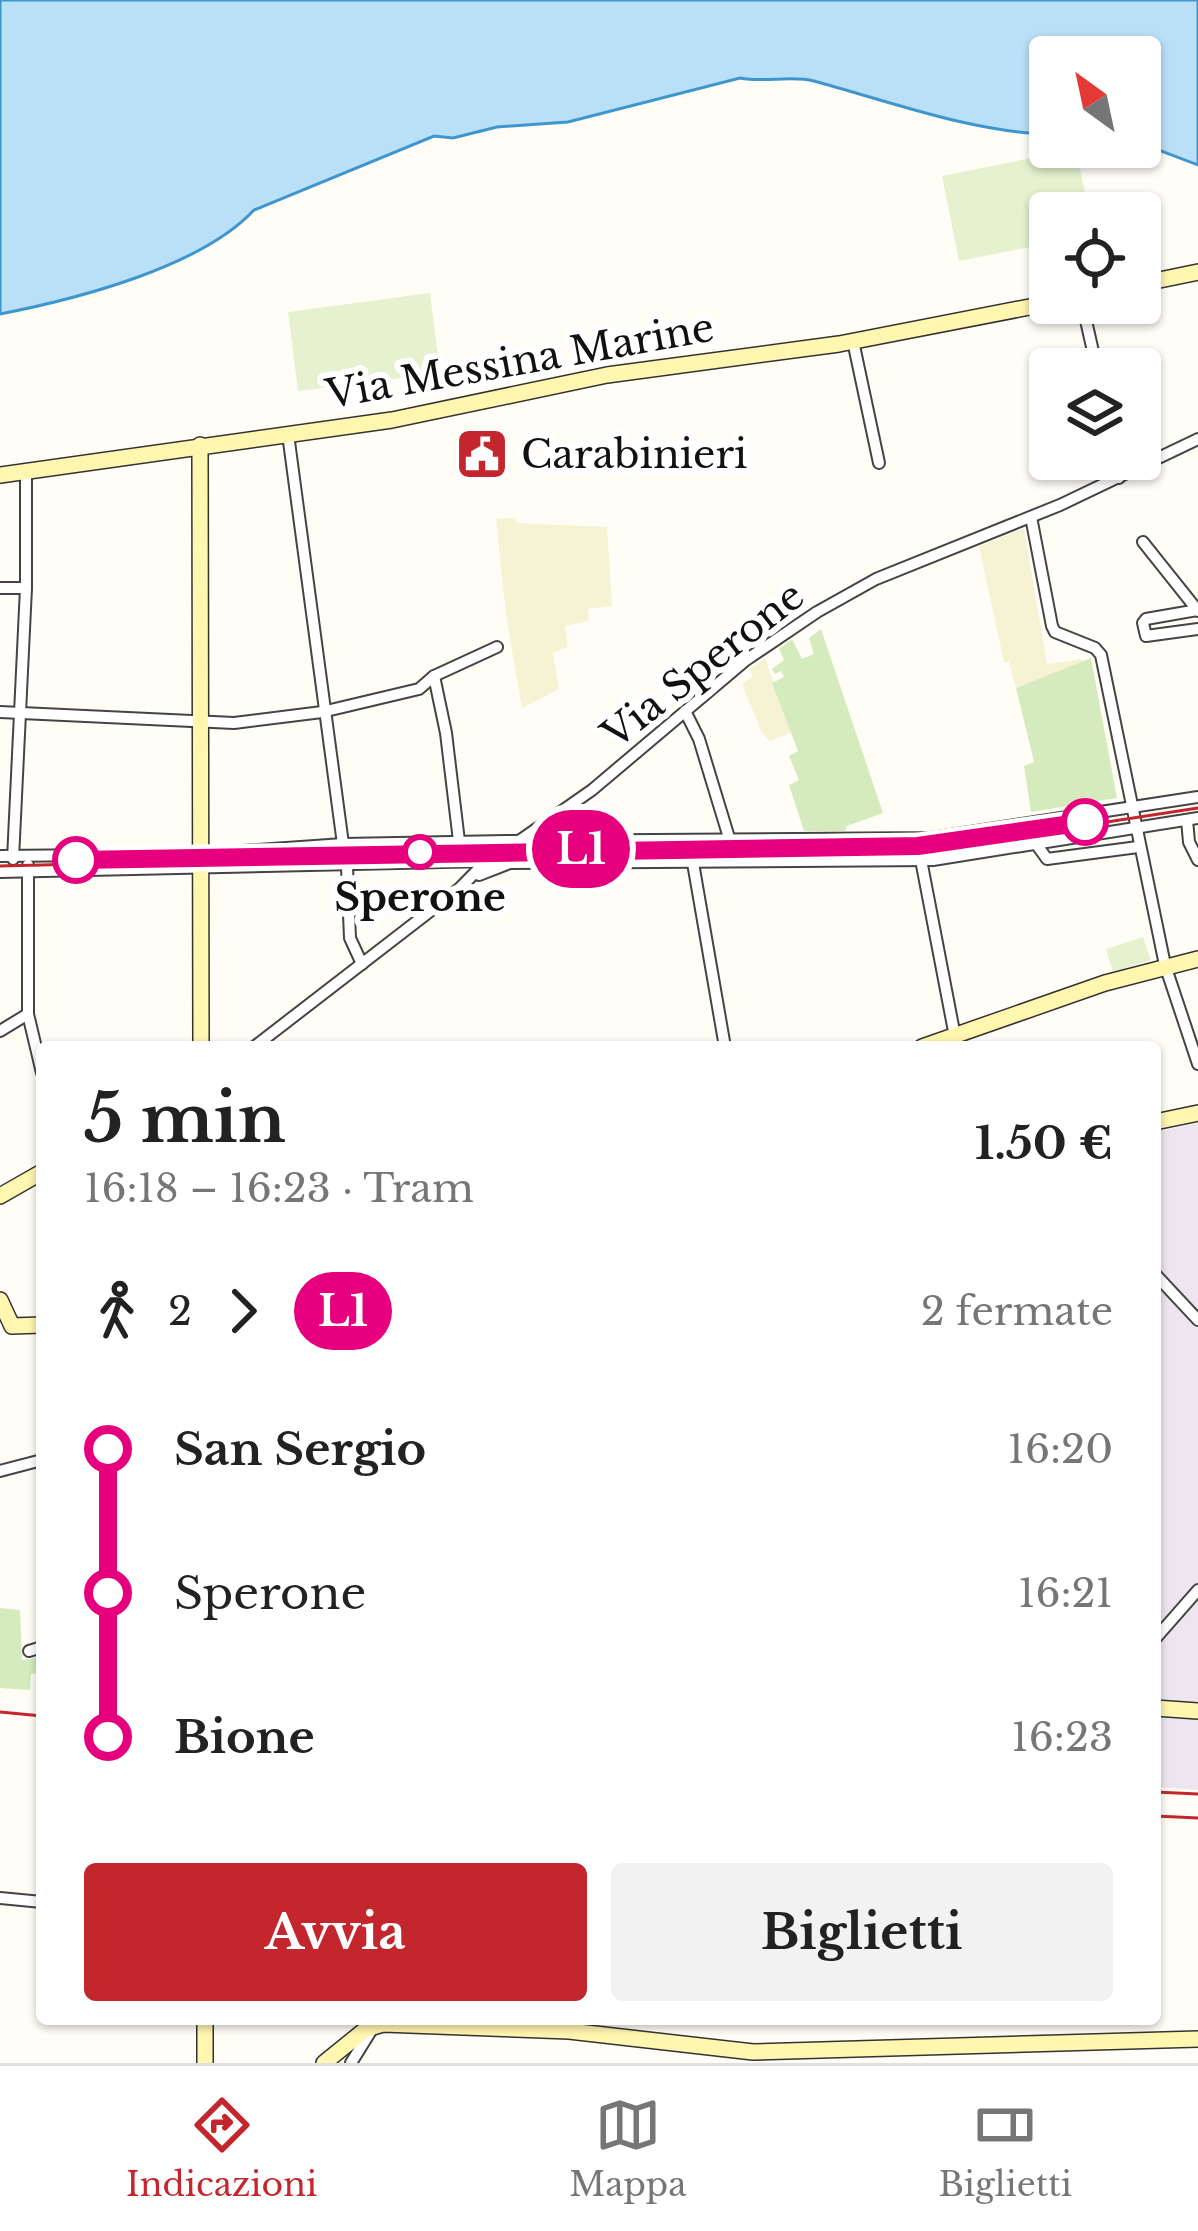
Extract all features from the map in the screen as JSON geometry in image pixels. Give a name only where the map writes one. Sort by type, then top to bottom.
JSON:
[{"type":"street","points":[[1161,280],[1198,272]]},
{"type":"street","name":"Via Messina Marine","points":[[0,475],[456,409],[607,374],[853,341],[1029,307]]},
{"type":"street","points":[[853,341],[880,463]]},
{"type":"street","points":[[288,434],[343,844]]},
{"type":"street","name":"Via Sperone","points":[[1161,457],[1198,439]]},
{"type":"street","points":[[200,445],[201,1041]]},
{"type":"street","points":[[26,473],[26,588],[7,872],[199,860],[343,844],[916,839],[1198,796]]},
{"type":"street","name":"Via Sperone","points":[[578,800],[782,634],[858,588],[1114,480]]},
{"type":"street","points":[[1031,517],[1052,626],[1100,655],[1166,965],[1198,1064]]},
{"type":"street","points":[[1143,542],[1198,610],[1146,619],[1146,636],[1198,629]]},
{"type":"street","points":[[0,588],[26,588]]},
{"type":"street","points":[[0,712],[234,724],[322,712],[406,693],[497,647]]},
{"type":"street","points":[[434,676],[459,841]]},
{"type":"street","points":[[685,711],[699,739],[730,841]]},
{"type":"street","points":[[518,843],[578,800]]},
{"type":"street","points":[[262,1041],[578,800]]},
{"type":"street","points":[[563,815],[565,832],[578,841]]},
{"type":"street","points":[[7,856],[347,867],[466,860],[920,861],[1192,819],[1189,842],[1198,860]]},
{"type":"street","points":[[916,839],[956,1041]]},
{"type":"street","points":[[460,887],[498,860],[520,856],[518,843]]},
{"type":"street","points":[[1036,844],[1047,859],[1138,847]]},
{"type":"street","points":[[28,856],[28,1014],[36,1048]]},
{"type":"street","points":[[466,860],[472,875]]},
{"type":"street","points":[[692,863],[724,1041]]},
{"type":"street","points":[[347,867],[350,938],[362,964]]},
{"type":"street","points":[[959,1041],[1105,983],[1198,958]]},
{"type":"street","points":[[0,1031],[28,1014]]},
{"type":"street","points":[[1161,1121],[1198,1113]]},
{"type":"street","points":[[0,1196],[36,1175]]},
{"type":"street","points":[[1161,1280],[1198,1320]]},
{"type":"street","points":[[1161,1296],[1168,1288]]},
{"type":"street","points":[[0,1300],[6,1326],[36,1324]]},
{"type":"street","points":[[0,1471],[36,1462]]},
{"type":"street","points":[[1161,1632],[1198,1590]]},
{"type":"street","points":[[1161,1708],[1198,1711]]},
{"type":"street","points":[[0,1898],[36,1901]]},
{"type":"street","points":[[205,2025],[205,2063]]},
{"type":"street","points":[[324,2063],[374,2026],[415,2025]]},
{"type":"street","points":[[569,2025],[753,2052],[1198,2039]]},
{"type":"street","points":[[351,2063],[374,2026]]},
{"type":"shaded area","points":[[515,518],[516,523],[607,527],[612,606],[588,609],[589,621],[565,626],[568,647],[553,653],[559,689],[522,708],[496,519]]},
{"type":"shaded area","points":[[1024,528],[1047,664],[1082,659],[1082,664],[1016,688],[1009,662],[1004,662],[979,546]]},
{"type":"shaded area","points":[[765,658],[791,733],[770,741],[762,733],[742,684],[753,676],[750,669]]},
{"type":"shaded area","points":[[1198,1123],[1198,1790],[1161,1787],[1161,1131]]},
{"type":"green space","points":[[1029,158],[1029,168],[1080,168],[1085,192],[1029,192],[1029,247],[959,261],[942,176]]},
{"type":"green space","points":[[430,293],[440,373],[298,391],[288,312]]},
{"type":"green space","points":[[821,629],[883,813],[847,826],[845,831],[804,831],[789,785],[799,780],[789,756],[798,751],[772,683],[784,677],[772,669],[784,660],[779,649],[792,639],[802,659],[814,654],[809,638]]},
{"type":"green space","points":[[1091,658],[1117,798],[1031,812],[1024,766],[1034,762],[1016,688]]},
{"type":"green space","points":[[1143,937],[1151,960],[1113,972],[1106,949]]},
{"type":"green space","points":[[0,1608],[20,1610],[22,1660],[36,1658],[36,1674],[31,1674],[30,1690],[0,1688]]},
{"type":"water","points":[[0,0],[1198,0],[1198,165],[1161,151],[1161,36],[1029,36],[1029,133],[961,122],[805,79],[740,78],[568,122],[497,127],[453,138],[434,136],[254,210],[231,230],[171,264],[100,290],[0,314]]},
{"type":"tram line","points":[[0,866],[932,849],[1198,808]]},
{"type":"tram line","name":"L1","points":[[76,860],[918,846],[1085,822]]},
{"type":"railway","points":[[0,1712],[36,1715]]},
{"type":"railway","points":[[1161,1792],[1198,1794]]},
{"type":"railway","points":[[1161,1816],[1198,1818]]},
{"type":"place","name":"Carabinieri","points":[[482,454]]},
{"type":"place","name":"Sperone","points":[[420,852]]}]
